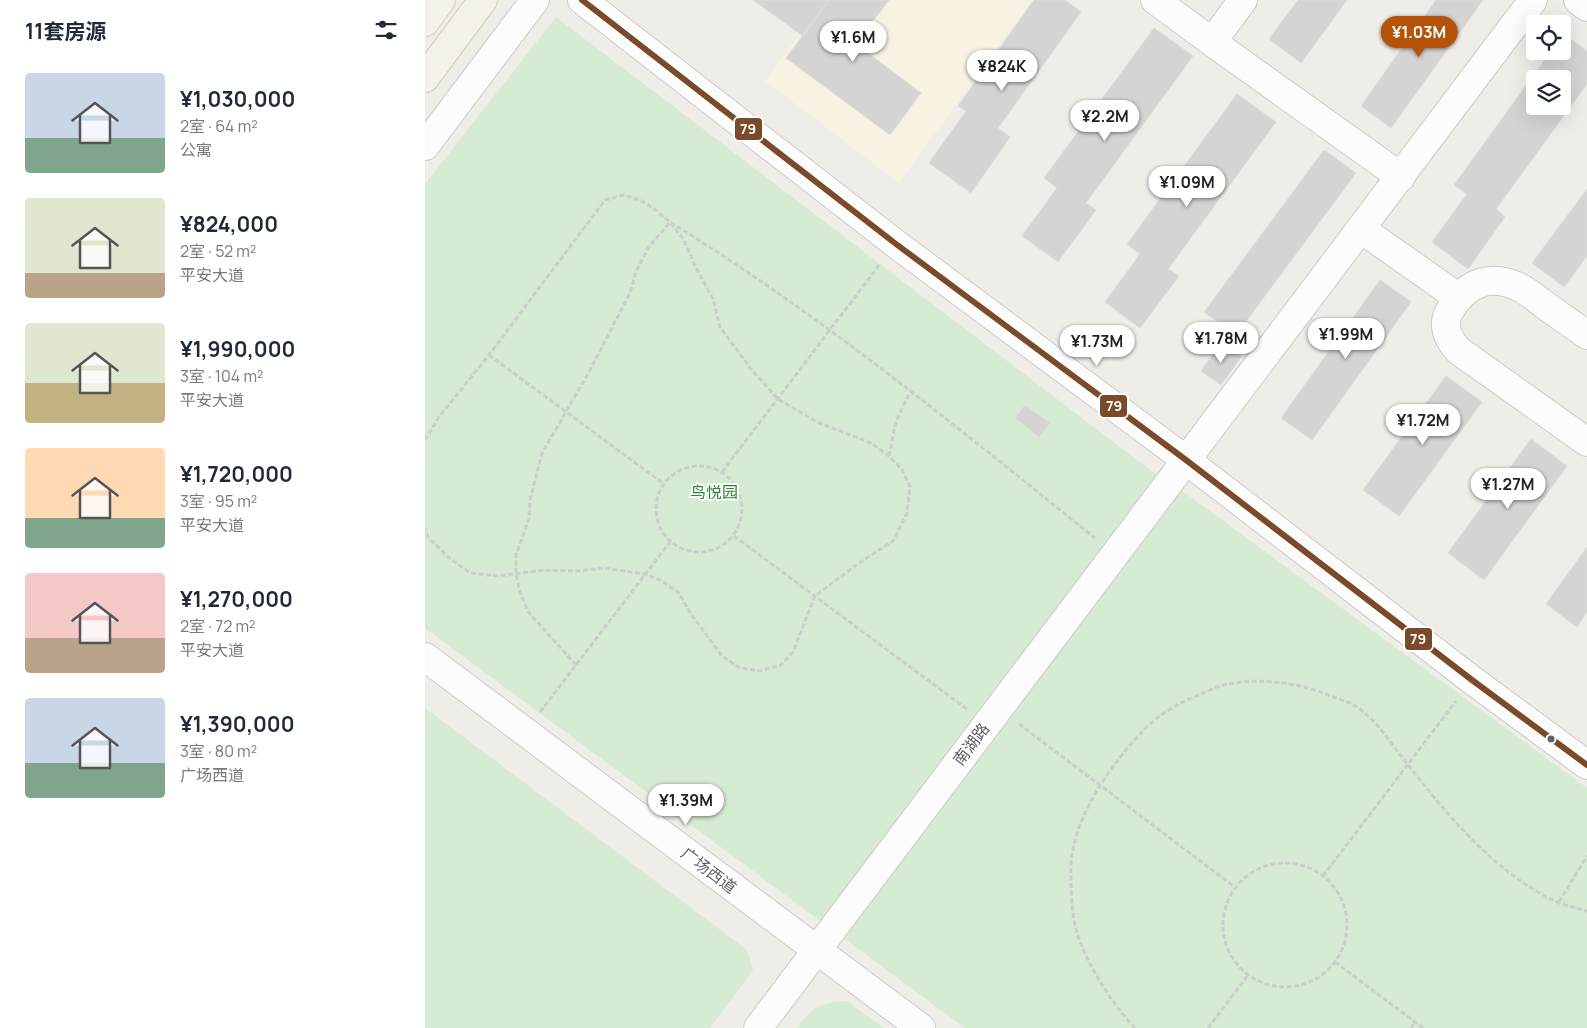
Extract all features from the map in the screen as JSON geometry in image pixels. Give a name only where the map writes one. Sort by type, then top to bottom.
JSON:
[{"type":"main road","points":[[425,22],[441,0]]},
{"type":"main road","points":[[425,78],[483,0]]},
{"type":"street","points":[[425,146],[535,0]]},
{"type":"street","points":[[582,0],[896,244],[1186,460],[1587,766]]},
{"type":"street","points":[[1155,0],[1401,176]]},
{"type":"street","points":[[1212,42],[1243,0]]},
{"type":"street","name":"南湖路","points":[[758,1028],[1533,0]]},
{"type":"street","points":[[1578,0],[1587,7]]},
{"type":"street","points":[[1361,229],[1459,298]]},
{"type":"street","points":[[1587,335],[1521,288],[1503,282],[1486,280],[1472,285],[1459,298],[1449,311],[1445,324],[1449,341],[1459,351],[1587,442]]},
{"type":"street","name":"广场西道","points":[[425,657],[921,1028]]},
{"type":"path","points":[[425,440],[439,418],[489,355],[605,200],[624,195],[657,211],[670,222],[719,252],[911,390],[1115,554]]},
{"type":"path","points":[[425,529],[428,537],[447,556],[469,573],[498,576],[545,570],[578,571],[603,568],[645,574],[660,580],[678,592],[691,614],[722,656],[740,668],[760,671],[781,665],[793,652],[815,596],[859,563],[893,541],[907,513],[909,486],[902,470],[889,456],[871,443],[817,422],[778,399],[751,370],[720,327],[713,299],[693,264],[684,240],[670,222]]},
{"type":"path","points":[[576,665],[529,613],[516,574],[516,555],[529,520],[530,500],[542,453],[630,293],[636,272],[649,248],[670,222]]},
{"type":"path","points":[[723,472],[896,244]]},
{"type":"path","points":[[489,355],[664,484]]},
{"type":"path","points":[[889,456],[897,421],[911,390]]},
{"type":"path","points":[[693,466],[708,466],[723,472],[733,482],[741,495],[743,510],[740,525],[734,536],[722,547],[703,553],[683,550],[670,542],[662,533],[657,520],[656,506],[658,493],[664,484],[679,471],[693,466]]},
{"type":"path","points":[[734,536],[815,596],[992,716],[1100,786],[1236,888]]},
{"type":"path","points":[[525,732],[670,542]]},
{"type":"path","points":[[1323,876],[1472,680]]},
{"type":"path","points":[[1135,1028],[1120,1012],[1094,970],[1078,938],[1071,900],[1071,857],[1081,819],[1100,786],[1132,742],[1155,719],[1180,703],[1221,686],[1244,682],[1284,682],[1317,690],[1352,704],[1377,725],[1473,841],[1525,884],[1559,902],[1587,911]]},
{"type":"path","points":[[1559,902],[1587,856]]},
{"type":"path","points":[[1276,863],[1296,863],[1316,870],[1323,876],[1332,883],[1343,900],[1347,921],[1345,941],[1335,962],[1323,975],[1305,984],[1284,987],[1264,984],[1248,975],[1233,959],[1225,940],[1223,919],[1228,900],[1239,882],[1256,870],[1276,863]]},
{"type":"path","points":[[1335,962],[1423,1028]]},
{"type":"path","points":[[1208,1028],[1248,975]]},
{"type":"path","points":[[1411,1028],[1415,1022]]},
{"type":"shaded area","points":[[825,0],[1032,0],[899,183],[765,81]]},
{"type":"green space","name":"鸟悦园","points":[[556,17],[1154,473],[1188,495],[1587,788],[1587,1028],[965,1028],[425,628],[425,184]]},
{"type":"green space","points":[[425,708],[747,950],[753,970],[710,1028],[425,1028]]},
{"type":"green space","points":[[847,1001],[884,1028],[797,1028],[818,1007]]},
{"type":"building","points":[[753,0],[829,0],[803,36]]},
{"type":"building","points":[[829,0],[889,0],[856,44],[921,93],[890,135],[786,58]]},
{"type":"building","points":[[1034,0],[1065,0],[1081,12],[998,128],[1010,137],[971,193],[929,163],[966,111],[958,106]]},
{"type":"building","points":[[1298,0],[1347,0],[1301,63],[1269,39]]},
{"type":"building","points":[[1436,0],[1483,0],[1391,128],[1361,106]]},
{"type":"building","points":[[1154,28],[1193,56],[1086,203],[1096,210],[1058,262],[1022,236],[1057,188],[1044,178]]},
{"type":"building","points":[[1571,39],[1587,51],[1587,84],[1571,106],[1571,70],[1537,70],[1544,60],[1571,60]]},
{"type":"building","points":[[1526,86],[1526,115],[1564,115],[1496,209],[1505,217],[1468,269],[1432,242],[1467,194],[1454,185]]},
{"type":"building","points":[[1237,94],[1276,122],[1168,269],[1179,276],[1140,328],[1105,302],[1140,254],[1127,244]]},
{"type":"building","points":[[1324,150],[1356,173],[1236,335],[1204,312]]},
{"type":"building","points":[[1587,189],[1587,256],[1564,287],[1532,263]]},
{"type":"building","points":[[1380,280],[1411,302],[1312,440],[1281,418]]},
{"type":"building","points":[[1221,343],[1241,357],[1221,385],[1201,371]]},
{"type":"building","points":[[1446,376],[1482,402],[1399,516],[1363,490]]},
{"type":"building","points":[[1025,405],[1050,423],[1039,437],[1015,418]]},
{"type":"building","points":[[1531,439],[1567,466],[1484,580],[1448,553]]},
{"type":"building","points":[[1587,547],[1587,612],[1577,627],[1546,604]]},
{"type":"transit line","name":"79","points":[[582,0],[896,244],[1186,460],[1472,680],[1587,765]]}]
